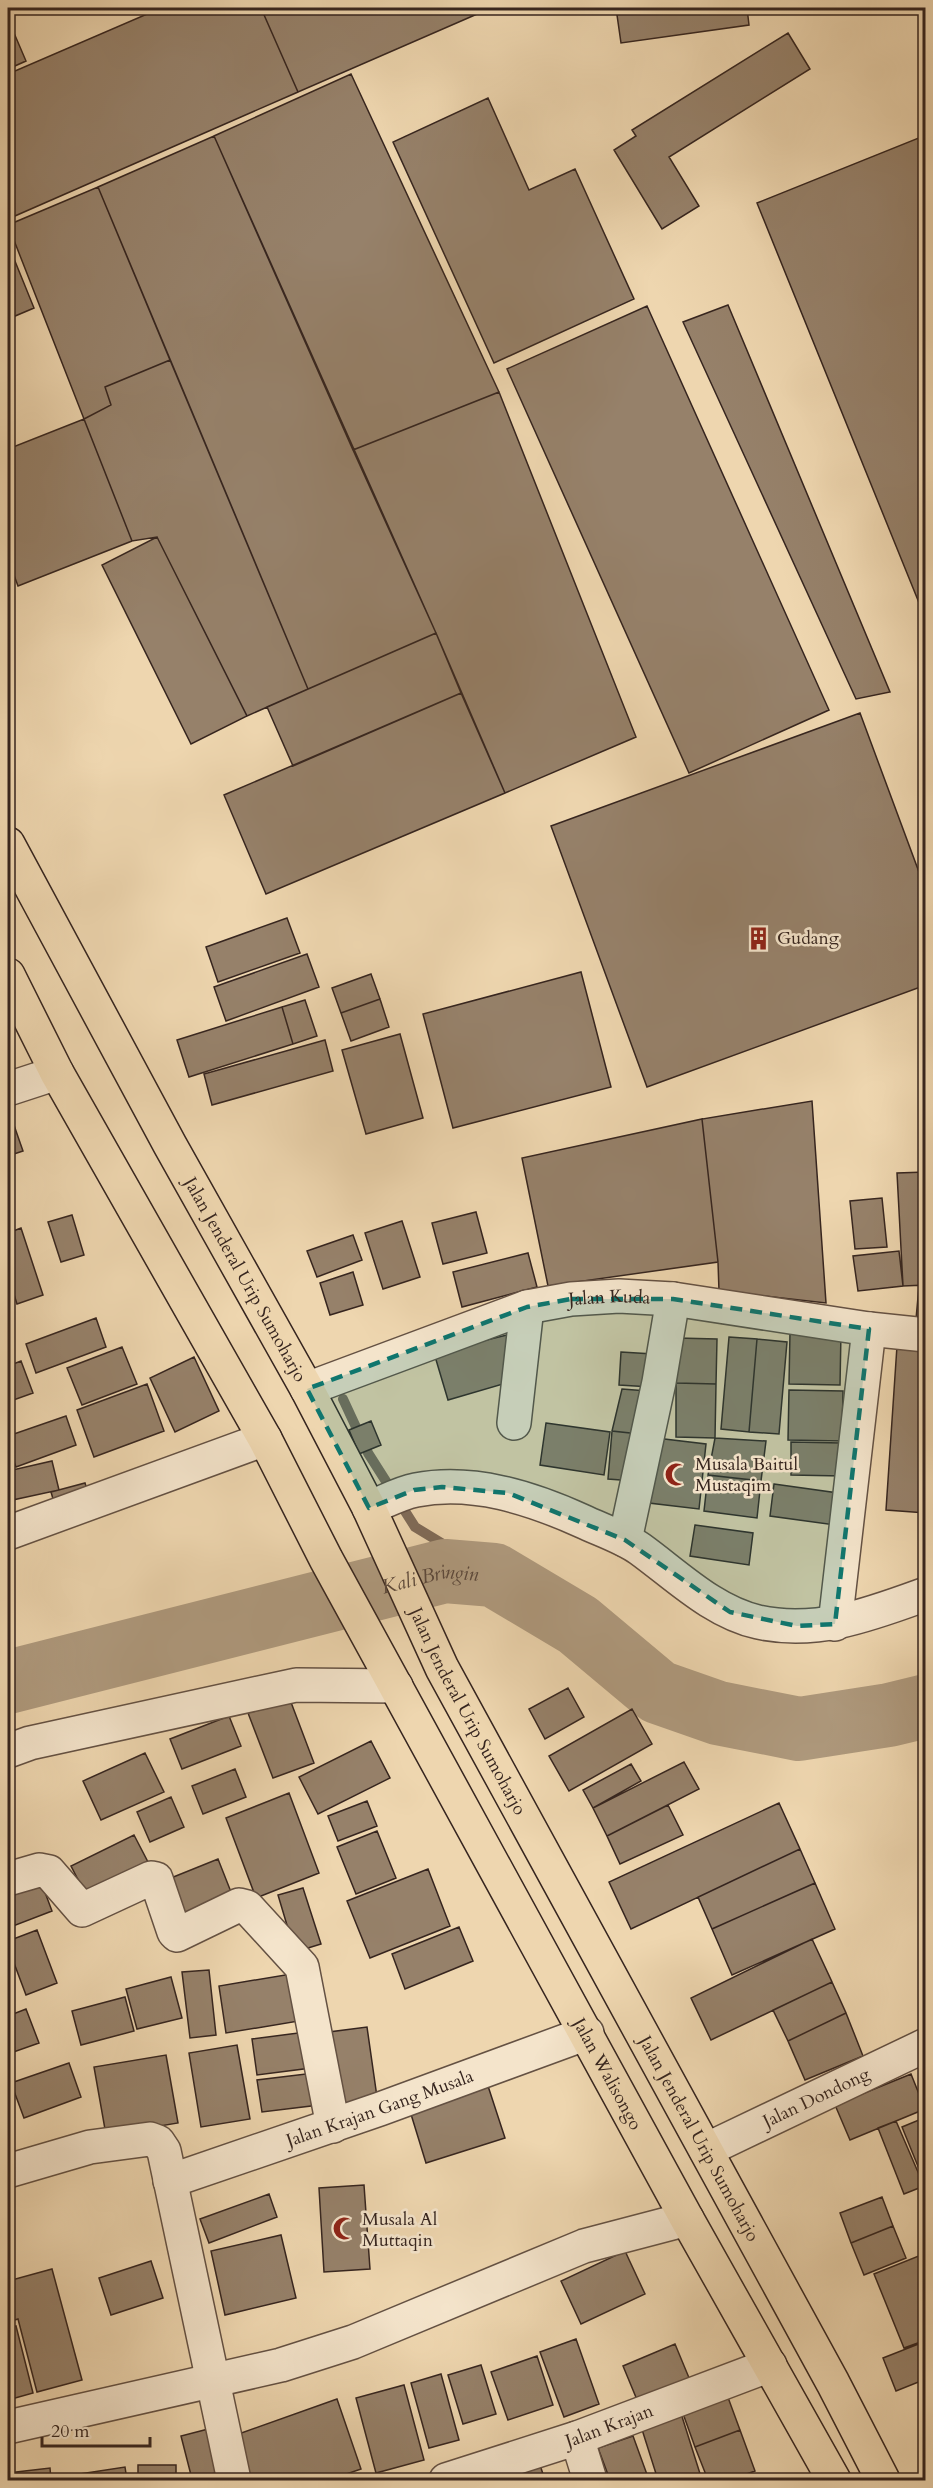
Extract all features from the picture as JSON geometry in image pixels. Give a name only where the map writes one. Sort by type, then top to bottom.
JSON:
[{"type":"highway","name":"Jalan Jenderal Urip Sumoharjo","points":[[8,844],[16,881],[170,1145],[307,1389],[390,1500],[389,1549],[442,1668],[833,2383],[884,2481]]},
{"type":"highway","points":[[8,975],[57,1073],[265,1439]]},
{"type":"highway","name":"Jalan Walisongo","points":[[265,1439],[326,1559],[687,2219],[834,2481]]},
{"type":"street","points":[[8,1089],[57,1073]]},
{"type":"street","name":"Jalan Kuda","points":[[307,1389],[527,1307],[571,1299],[619,1296],[673,1299],[869,1329],[926,1335]]},
{"type":"street","points":[[625,1540],[659,1382],[673,1299]]},
{"type":"street","points":[[514,1423],[527,1307]]},
{"type":"street","points":[[835,1624],[869,1329]]},
{"type":"street","points":[[8,1533],[265,1439]]},
{"type":"street","points":[[390,1500],[453,1488],[508,1493],[546,1505],[625,1540],[730,1612],[758,1622],[797,1626],[835,1624],[926,1594]]},
{"type":"street","points":[[8,1751],[30,1743],[296,1685],[391,1676]]},
{"type":"street","points":[[8,1878],[39,1870],[49,1872],[82,1910],[151,1878],[156,1879],[177,1935],[239,1905],[247,1907],[302,1967],[333,2126]]},
{"type":"street","name":"Jalan Krajan Gang Musala","points":[[170,2181],[333,2126],[587,2033]]},
{"type":"street","name":"Jalan Dondong","points":[[706,2150],[926,2045]]},
{"type":"street","points":[[8,2171],[90,2147],[150,2139],[158,2142],[164,2151],[234,2481]]},
{"type":"street","points":[[8,2427],[281,2365],[342,2345],[584,2246],[687,2219]]},
{"type":"street","name":"Jalan Krajan","points":[[446,2481],[577,2438],[770,2365]]},
{"type":"street","points":[[577,2438],[590,2481]]},
{"type":"highlighted area","points":[[571,1299],[673,1299],[869,1329],[835,1624],[797,1626],[730,1612],[625,1540],[508,1493],[442,1487],[414,1490],[369,1508],[307,1389],[527,1307]]},
{"type":"building","points":[[161,8],[261,8],[298,92],[8,219],[8,74]]},
{"type":"building","points":[[261,8],[491,8],[298,92]]},
{"type":"building","points":[[616,8],[747,8],[749,25],[621,43]]},
{"type":"building","points":[[14,33],[26,61],[8,69],[8,36]]},
{"type":"building","points":[[788,33],[810,69],[669,157],[699,206],[662,229],[614,150],[636,136],[632,130]]},
{"type":"building","points":[[351,74],[499,392],[353,450],[214,136]]},
{"type":"building","points":[[488,98],[529,190],[575,169],[634,299],[494,363],[393,142]]},
{"type":"building","points":[[926,135],[926,620],[757,203]]},
{"type":"building","points":[[214,136],[436,633],[308,689],[98,187]]},
{"type":"building","points":[[98,187],[170,360],[105,387],[111,405],[84,419],[8,225]]},
{"type":"building","points":[[8,244],[34,308],[8,319]]},
{"type":"building","points":[[728,305],[890,692],[856,699],[683,322]]},
{"type":"building","points":[[647,306],[829,710],[689,773],[507,369]]},
{"type":"building","points":[[170,360],[308,689],[247,716],[157,537],[132,541],[84,419],[111,405],[105,387]]},
{"type":"building","points":[[499,392],[636,737],[505,793],[353,450]]},
{"type":"building","points":[[84,419],[132,541],[18,586],[8,559],[8,449]]},
{"type":"building","points":[[157,537],[247,716],[191,744],[102,565]]},
{"type":"building","points":[[436,633],[461,693],[293,766],[267,707]]},
{"type":"building","points":[[461,693],[505,793],[266,894],[224,795]]},
{"type":"building","name":"Gudang","points":[[860,713],[926,891],[926,985],[647,1087],[551,826]]},
{"type":"building","points":[[287,918],[300,953],[218,982],[206,947]]},
{"type":"building","points":[[307,954],[319,987],[226,1021],[214,987]]},
{"type":"building","points":[[581,972],[611,1087],[453,1128],[423,1014]]},
{"type":"building","points":[[371,974],[380,999],[341,1013],[332,988]]},
{"type":"building","points":[[380,999],[389,1027],[351,1041],[341,1013]]},
{"type":"building","points":[[305,1000],[317,1036],[293,1044],[282,1007]]},
{"type":"building","points":[[282,1007],[293,1044],[189,1077],[177,1040]]},
{"type":"building","points":[[400,1034],[423,1118],[366,1134],[342,1050]]},
{"type":"building","points":[[325,1040],[333,1071],[212,1105],[204,1074]]},
{"type":"building","points":[[812,1101],[826,1303],[719,1291],[718,1262],[702,1119]]},
{"type":"building","points":[[8,1108],[23,1151],[8,1156]]},
{"type":"building","points":[[702,1119],[718,1262],[548,1286],[522,1158]]},
{"type":"building","points":[[926,1172],[926,1285],[903,1286],[897,1173]]},
{"type":"building","points":[[882,1198],[887,1247],[855,1249],[850,1201]]},
{"type":"building","points":[[476,1212],[487,1253],[443,1264],[432,1223]]},
{"type":"building","points":[[72,1215],[84,1255],[61,1262],[48,1222]]},
{"type":"building","points":[[402,1221],[420,1277],[383,1289],[365,1233]]},
{"type":"building","points":[[21,1228],[43,1295],[17,1304],[8,1275],[8,1233]]},
{"type":"building","points":[[353,1235],[362,1260],[317,1277],[307,1251]]},
{"type":"building","points":[[899,1251],[903,1286],[858,1291],[853,1256]]},
{"type":"building","points":[[528,1253],[537,1287],[462,1307],[453,1272]]},
{"type":"building","points":[[353,1272],[363,1305],[330,1315],[320,1283]]},
{"type":"building","points":[[919,1286],[926,1287],[926,1320],[916,1319]]},
{"type":"building","points":[[96,1318],[106,1347],[36,1373],[26,1344]]},
{"type":"building","points":[[790,1332],[841,1332],[840,1385],[789,1384]]},
{"type":"building","points":[[511,1334],[503,1384],[448,1400],[434,1353]]},
{"type":"building","points":[[729,1337],[757,1339],[749,1432],[721,1429]]},
{"type":"building","points":[[677,1338],[717,1339],[716,1384],[676,1383]]},
{"type":"building","points":[[757,1339],[787,1342],[779,1434],[749,1432]]},
{"type":"building","points":[[897,1346],[926,1348],[926,1513],[886,1510]]},
{"type":"building","points":[[122,1347],[137,1384],[82,1405],[67,1368]]},
{"type":"building","points":[[621,1352],[653,1354],[651,1387],[619,1385]]},
{"type":"building","points":[[194,1357],[219,1411],[175,1432],[150,1378]]},
{"type":"building","points":[[21,1361],[33,1393],[8,1402],[8,1366]]},
{"type":"building","points":[[676,1383],[716,1384],[715,1438],[676,1437]]},
{"type":"building","points":[[147,1384],[164,1431],[94,1457],[77,1410]]},
{"type":"building","points":[[622,1389],[647,1391],[639,1434],[612,1431]]},
{"type":"building","points":[[789,1390],[843,1391],[842,1441],[788,1440]]},
{"type":"building","points":[[66,1416],[76,1445],[16,1467],[8,1445],[8,1436]]},
{"type":"building","points":[[371,1421],[381,1445],[359,1454],[349,1430]]},
{"type":"building","points":[[546,1423],[610,1432],[604,1475],[540,1465]]},
{"type":"building","points":[[612,1431],[639,1434],[634,1481],[608,1479]]},
{"type":"building","name":"Musala Baitul Mustaqim","points":[[656,1438],[706,1444],[699,1509],[649,1503]]},
{"type":"building","points":[[715,1438],[766,1441],[761,1481],[708,1475]]},
{"type":"building","points":[[791,1442],[842,1443],[842,1476],[791,1475]]},
{"type":"building","points":[[52,1461],[59,1490],[8,1501],[8,1471]]},
{"type":"building","points":[[708,1475],[761,1481],[757,1518],[704,1511]]},
{"type":"building","points":[[85,1483],[90,1500],[56,1509],[51,1492]]},
{"type":"building","points":[[774,1484],[838,1493],[835,1525],[770,1516]]},
{"type":"building","points":[[695,1525],[753,1533],[749,1565],[690,1556]]},
{"type":"building","points":[[568,1688],[584,1717],[545,1739],[529,1709]]},
{"type":"building","points":[[289,1697],[314,1763],[273,1778],[248,1713]]},
{"type":"building","points":[[632,1709],[652,1744],[569,1791],[549,1756]]},
{"type":"building","points":[[229,1716],[241,1746],[182,1769],[170,1739]]},
{"type":"building","points":[[371,1741],[390,1778],[318,1814],[299,1777]]},
{"type":"building","points":[[145,1753],[164,1792],[101,1820],[83,1781]]},
{"type":"building","points":[[684,1762],[699,1789],[607,1836],[593,1808]]},
{"type":"building","points":[[631,1764],[641,1781],[593,1808],[583,1790]]},
{"type":"building","points":[[235,1769],[246,1797],[203,1814],[192,1786]]},
{"type":"building","points":[[289,1793],[319,1873],[256,1898],[226,1818]]},
{"type":"building","points":[[171,1797],[184,1827],[150,1842],[137,1812]]},
{"type":"building","points":[[367,1801],[377,1826],[338,1841],[328,1816]]},
{"type":"building","points":[[779,1803],[800,1849],[631,1929],[609,1882]]},
{"type":"building","points":[[668,1805],[683,1835],[620,1864],[607,1836]]},
{"type":"building","points":[[377,1831],[396,1878],[356,1894],[337,1847]]},
{"type":"building","points":[[134,1835],[149,1864],[86,1895],[71,1866]]},
{"type":"building","points":[[800,1849],[815,1883],[712,1929],[698,1897]]},
{"type":"building","points":[[218,1859],[233,1897],[182,1918],[166,1880]]},
{"type":"building","points":[[428,1869],[450,1926],[370,1958],[347,1901]]},
{"type":"building","points":[[40,1879],[52,1911],[8,1928],[8,1891]]},
{"type":"building","points":[[815,1883],[835,1929],[732,1975],[712,1929]]},
{"type":"building","points":[[303,1888],[321,1944],[295,1952],[278,1895]]},
{"type":"building","points":[[459,1927],[473,1961],[405,1989],[392,1954]]},
{"type":"building","points":[[37,1930],[57,1983],[26,1995],[8,1947],[8,1941]]},
{"type":"building","points":[[812,1939],[832,1982],[711,2040],[691,1998]]},
{"type":"building","points":[[209,1970],[216,2035],[190,2038],[182,1972]]},
{"type":"building","points":[[291,1974],[299,2021],[226,2033],[219,1986]]},
{"type":"building","points":[[171,1977],[182,2018],[137,2029],[126,1989]]},
{"type":"building","points":[[832,1982],[846,2013],[788,2041],[773,2010]]},
{"type":"building","points":[[125,1997],[134,2031],[81,2045],[72,2011]]},
{"type":"building","points":[[26,2009],[39,2043],[8,2054],[8,2016]]},
{"type":"building","points":[[846,2013],[863,2056],[805,2080],[788,2041]]},
{"type":"building","points":[[367,2027],[378,2104],[339,2109],[329,2032]]},
{"type":"building","points":[[306,2032],[311,2068],[257,2075],[252,2039]]},
{"type":"building","points":[[237,2045],[250,2119],[201,2127],[189,2053]]},
{"type":"building","points":[[166,2055],[178,2123],[106,2135],[94,2067]]},
{"type":"building","points":[[69,2063],[81,2097],[24,2118],[11,2083]]},
{"type":"building","points":[[314,2073],[319,2105],[262,2112],[257,2080]]},
{"type":"building","points":[[911,2074],[925,2109],[850,2140],[835,2105]]},
{"type":"building","points":[[488,2086],[505,2138],[426,2163],[410,2111]]},
{"type":"building","points":[[926,2117],[926,2186],[902,2127]]},
{"type":"building","points":[[896,2121],[924,2186],[904,2194],[878,2128]]},
{"type":"building","name":"Musala Al Muttaqin","points":[[364,2185],[370,2269],[324,2272],[319,2188]]},
{"type":"building","points":[[269,2194],[277,2217],[209,2243],[200,2219]]},
{"type":"building","points":[[882,2197],[893,2226],[851,2243],[840,2213]]},
{"type":"building","points":[[893,2226],[906,2258],[864,2275],[851,2243]]},
{"type":"building","points":[[281,2235],[296,2298],[225,2315],[211,2251]]},
{"type":"building","points":[[625,2251],[645,2294],[581,2324],[561,2281]]},
{"type":"building","points":[[926,2253],[926,2340],[904,2348],[874,2274]]},
{"type":"building","points":[[151,2261],[163,2298],[111,2315],[99,2278]]},
{"type":"building","points":[[52,2269],[82,2380],[37,2392],[18,2319],[8,2322],[8,2281]]},
{"type":"building","points":[[16,2326],[33,2393],[8,2400],[8,2328]]},
{"type":"building","points":[[576,2339],[599,2404],[564,2417],[540,2352]]},
{"type":"building","points":[[926,2341],[926,2379],[896,2391],[883,2358]]},
{"type":"building","points":[[675,2344],[692,2385],[640,2407],[623,2366]]},
{"type":"building","points":[[537,2356],[553,2405],[508,2420],[491,2372]]},
{"type":"building","points":[[481,2365],[496,2414],[463,2424],[448,2375]]},
{"type":"building","points":[[441,2374],[459,2440],[429,2448],[411,2383]]},
{"type":"building","points":[[404,2385],[424,2460],[376,2473],[356,2398]]},
{"type":"building","points":[[726,2392],[740,2430],[695,2447],[681,2408]]},
{"type":"building","points":[[337,2399],[361,2469],[329,2480],[249,2480],[233,2436]]},
{"type":"building","points":[[679,2407],[702,2480],[658,2480],[639,2420]]},
{"type":"building","points":[[216,2427],[227,2470],[192,2479],[181,2436]]},
{"type":"building","points":[[740,2430],[755,2471],[730,2480],[708,2480],[695,2447]]},
{"type":"building","points":[[633,2436],[649,2480],[610,2480],[598,2448]]},
{"type":"building","points":[[539,2462],[545,2480],[482,2480]]},
{"type":"building","points":[[138,2465],[176,2465],[176,2480],[138,2480]]},
{"type":"building","points":[[125,2467],[127,2480],[67,2480],[67,2476]]},
{"type":"building","points":[[50,2468],[51,2480],[8,2480],[8,2473]]},
{"type":"waterway","points":[[343,1399],[368,1453],[415,1527],[494,1575]]},
{"type":"waterway","name":"Kali Bringin","points":[[8,1682],[445,1571],[494,1575],[578,1625],[658,1692],[718,1713],[799,1729],[889,1715],[926,1706]]},
{"type":"place","name":"Gudang","points":[[759,938]]},
{"type":"place","name":"Musala Baitul Mustaqim","points":[[677,1474]]},
{"type":"place","name":"Musala Al Muttaqin","points":[[344,2229]]}]
